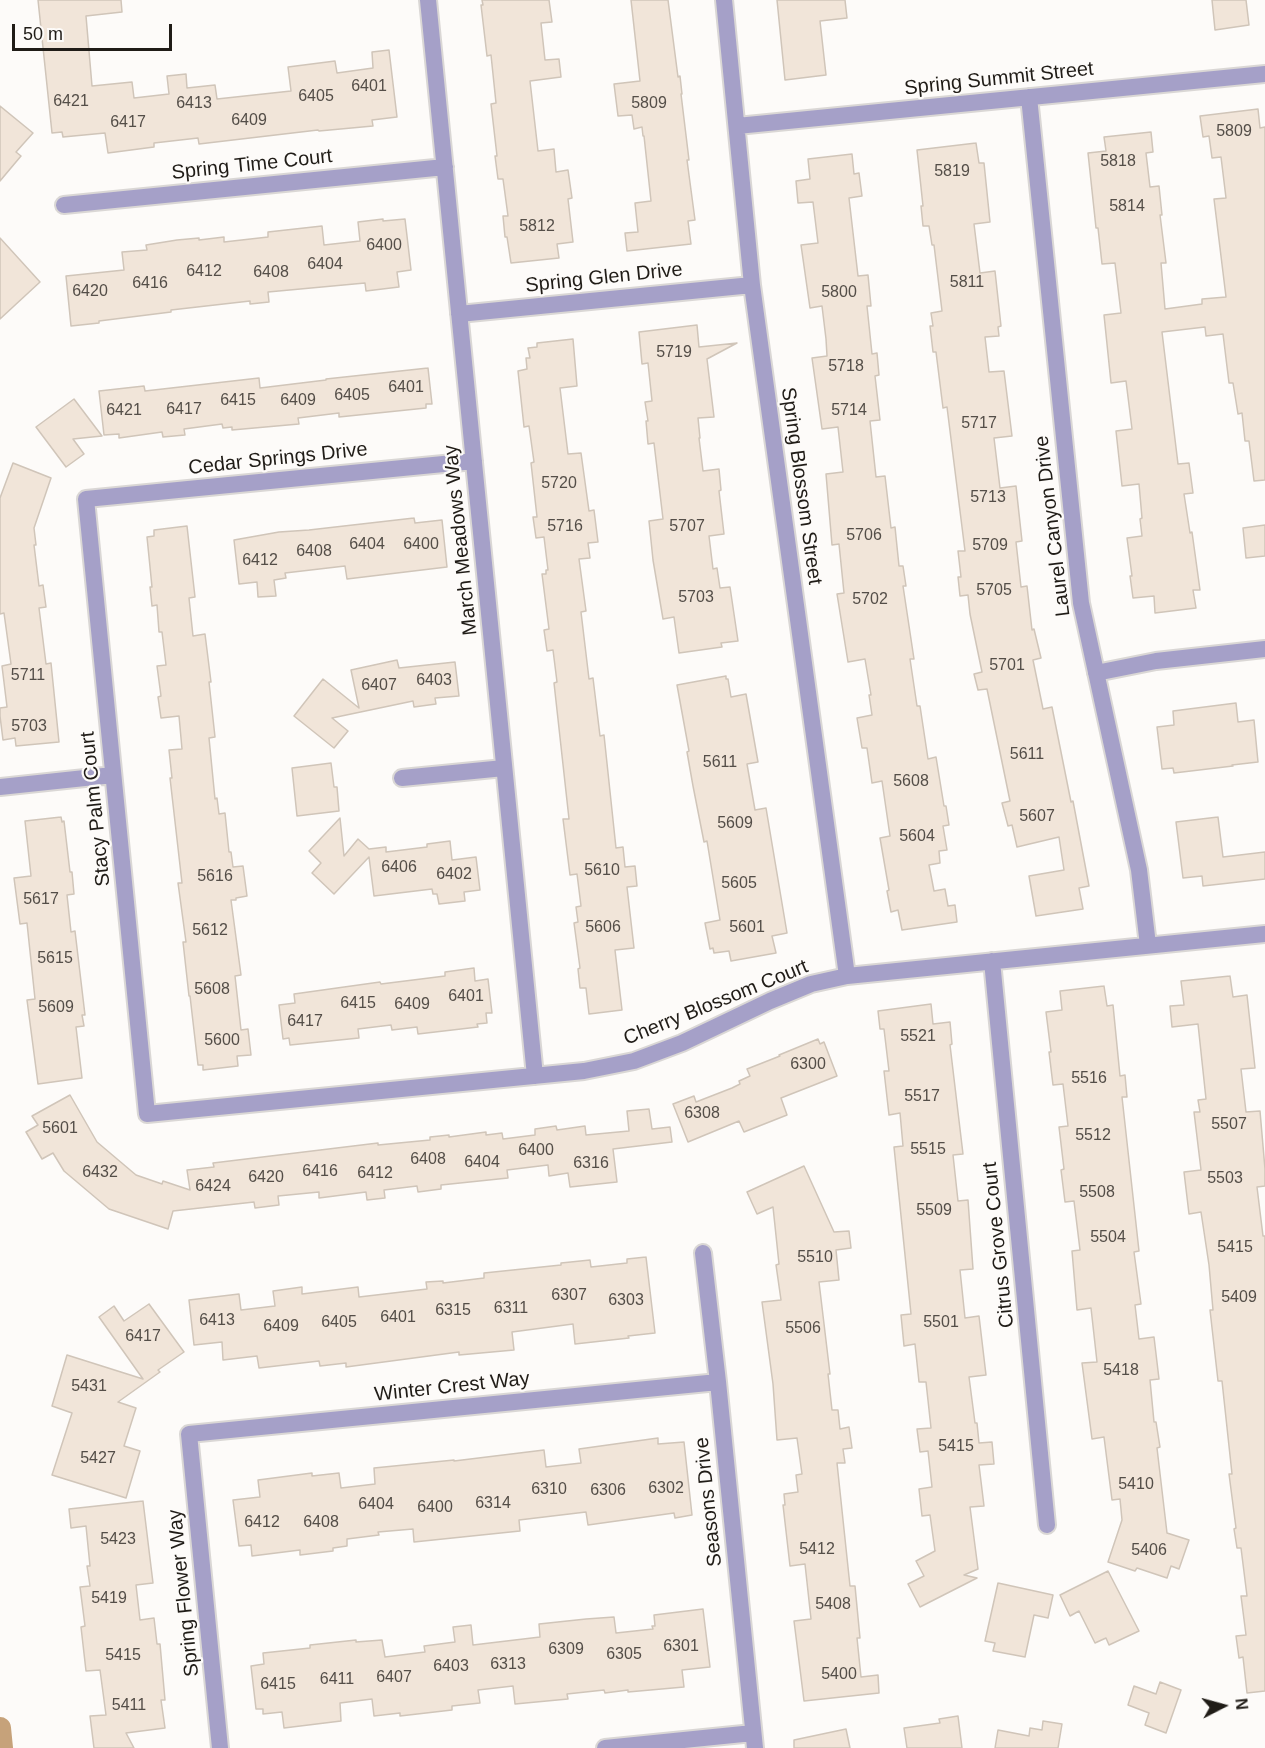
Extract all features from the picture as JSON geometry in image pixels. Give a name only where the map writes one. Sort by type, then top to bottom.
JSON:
[{"type":"street","name":"March Meadows Way","points":[[428,0],[535,1076]]},
{"type":"street","name":"Spring Blossom Street","points":[[724,0],[752,285],[847,976]]},
{"type":"street","name":"Spring Summit Street","points":[[737,126],[1265,74]]},
{"type":"street","name":"Laurel Canyon Drive","points":[[1029,97],[1076,568],[1081,603],[1139,870],[1148,945]]},
{"type":"street","name":"Spring Time Court","points":[[64,205],[445,167]]},
{"type":"street","name":"Spring Glen Drive","points":[[459,314],[752,285]]},
{"type":"street","name":"Cedar Springs Drive","points":[[86,499],[474,461]]},
{"type":"street","name":"Stacy Palm Court","points":[[86,499],[147,1114]]},
{"type":"street","points":[[1096,673],[1156,661],[1265,650]]},
{"type":"street","points":[[402,778],[504,768]]},
{"type":"street","points":[[0,786],[113,775]]},
{"type":"street","name":"Cherry Blossom Court","points":[[147,1114],[584,1071],[634,1061],[682,1043],[801,988],[847,976],[1265,934]]},
{"type":"street","name":"Citrus Grove Court","points":[[992,961],[1047,1526]]},
{"type":"street","name":"Seasons Drive","points":[[703,1253],[754,1741]]},
{"type":"street","name":"Winter Crest Way","points":[[189,1434],[718,1382]]},
{"type":"street","name":"Spring Flower Way","points":[[189,1434],[220,1748]]},
{"type":"street","points":[[604,1748],[754,1741]]},
{"type":"building","points":[[38,0],[121,0],[122,12],[86,16],[92,86],[132,82],[134,98],[169,94],[167,76],[186,74],[187,88],[215,85],[217,99],[291,91],[288,67],[335,61],[337,73],[373,68],[372,52],[389,50],[397,117],[372,120],[373,126],[199,144],[198,138],[154,143],[154,147],[108,153],[105,133],[63,137],[62,132],[52,133]]},
{"type":"building","points":[[482,0],[549,0],[552,22],[541,23],[545,60],[559,59],[561,77],[530,81],[538,151],[554,149],[556,172],[568,170],[572,198],[568,199],[573,242],[557,244],[559,258],[511,263],[503,216],[508,216],[503,179],[498,179],[495,156],[497,156],[491,104],[496,103],[491,55],[487,56]]},
{"type":"building","points":[[631,0],[668,0],[678,77],[680,76],[695,220],[688,221],[691,244],[627,251],[625,233],[638,232],[635,203],[651,201],[642,127],[634,129],[632,115],[618,116],[614,84],[640,81]]},
{"type":"building","points":[[777,0],[845,0],[847,18],[820,21],[826,75],[785,80]]},
{"type":"building","points":[[1212,0],[1246,0],[1249,25],[1215,30]]},
{"type":"building","points":[[0,106],[33,133],[16,152],[21,156],[0,181]]},
{"type":"building","points":[[1258,109],[1260,128],[1265,127],[1265,480],[1254,481],[1249,441],[1245,441],[1242,413],[1238,414],[1233,383],[1229,383],[1223,334],[1206,336],[1205,327],[1162,332],[1178,464],[1189,463],[1193,493],[1184,494],[1200,590],[1193,590],[1196,608],[1155,613],[1154,596],[1133,598],[1127,538],[1142,536],[1139,484],[1122,486],[1116,431],[1132,429],[1126,381],[1111,383],[1104,315],[1121,313],[1115,263],[1102,264],[1088,153],[1106,151],[1104,137],[1151,132],[1153,152],[1146,153],[1150,187],[1159,186],[1166,263],[1161,263],[1165,309],[1202,304],[1202,299],[1226,297],[1214,199],[1226,198],[1221,157],[1212,158],[1209,136],[1203,137],[1200,116]]},
{"type":"building","points":[[976,143],[979,163],[984,163],[990,222],[974,224],[980,273],[995,271],[1001,326],[998,327],[999,336],[985,337],[989,372],[1004,371],[1012,436],[994,438],[1000,488],[1016,486],[1022,541],[1016,542],[1021,587],[1027,586],[1032,630],[1034,629],[1041,658],[1033,660],[1043,709],[1052,707],[1089,886],[1079,888],[1083,909],[1036,916],[1029,876],[1064,870],[1059,837],[1017,847],[1012,825],[1008,826],[1002,803],[1010,801],[987,689],[978,690],[974,674],[982,672],[968,595],[960,596],[958,577],[961,577],[958,551],[965,551],[947,407],[943,408],[936,352],[933,352],[930,326],[933,326],[931,313],[942,311],[934,245],[932,245],[929,226],[923,226],[917,150]]},
{"type":"building","points":[[852,154],[854,174],[859,173],[862,196],[849,198],[858,276],[868,275],[871,306],[867,306],[872,354],[877,353],[879,375],[875,376],[880,420],[870,421],[876,477],[885,476],[891,528],[895,527],[899,566],[903,566],[906,586],[903,586],[914,659],[910,659],[917,706],[920,706],[928,759],[936,757],[949,825],[943,826],[947,850],[939,851],[940,863],[929,865],[934,891],[945,889],[948,906],[955,905],[957,922],[902,930],[898,910],[891,912],[887,891],[889,890],[880,838],[890,836],[882,781],[872,783],[867,748],[862,748],[857,718],[872,715],[865,659],[848,662],[837,594],[844,593],[839,544],[832,545],[826,474],[843,472],[838,427],[822,429],[812,358],[827,356],[826,339],[822,306],[810,308],[801,245],[818,243],[813,202],[798,203],[796,181],[810,179],[808,159]]},
{"type":"building","points":[[383,219],[383,221],[405,219],[411,270],[397,272],[399,287],[366,291],[365,283],[268,292],[269,302],[250,304],[250,301],[171,310],[171,312],[71,326],[66,276],[124,270],[122,252],[147,250],[146,245],[177,240],[224,237],[224,242],[268,237],[268,232],[322,226],[324,245],[360,241],[358,222]]},
{"type":"building","points":[[0,238],[40,282],[0,319]]},
{"type":"building","points":[[697,325],[699,347],[737,343],[707,359],[714,417],[698,418],[703,471],[719,469],[724,534],[709,536],[713,569],[717,568],[720,588],[730,587],[738,641],[721,643],[722,647],[679,653],[674,617],[663,619],[653,560],[649,521],[663,519],[654,443],[648,444],[645,402],[652,401],[648,363],[642,364],[639,332]]},
{"type":"building","points":[[573,339],[577,386],[560,388],[568,454],[581,453],[589,511],[594,510],[598,542],[588,543],[590,558],[579,559],[586,611],[581,612],[589,679],[593,678],[600,736],[604,735],[616,848],[623,847],[625,867],[635,866],[637,886],[627,887],[634,948],[615,950],[622,1010],[589,1014],[586,988],[580,988],[578,969],[580,968],[574,923],[578,922],[576,907],[581,906],[577,874],[570,875],[563,819],[569,819],[554,683],[557,682],[553,650],[547,651],[544,630],[549,629],[542,574],[546,574],[548,570],[544,537],[536,538],[533,517],[537,517],[531,463],[534,462],[529,426],[524,427],[518,371],[527,369],[526,358],[530,358],[528,348],[537,347],[537,343]]},
{"type":"building","points":[[428,368],[432,404],[426,404],[426,408],[339,417],[339,413],[298,418],[299,424],[232,430],[232,427],[223,428],[222,424],[184,429],[185,435],[163,437],[162,432],[119,438],[119,434],[104,435],[99,391],[144,386],[145,391],[259,378],[260,388]]},
{"type":"building","points":[[74,399],[102,436],[73,439],[84,454],[66,467],[36,427]]},
{"type":"building","points":[[13,463],[51,478],[34,528],[36,545],[34,545],[39,586],[43,585],[46,607],[39,608],[46,664],[51,663],[59,742],[16,746],[15,738],[3,740],[0,716],[0,708],[7,707],[2,666],[11,664],[4,613],[0,614],[0,498]]},
{"type":"building","points":[[414,518],[415,523],[442,520],[447,567],[347,579],[345,566],[285,573],[286,578],[274,580],[276,596],[258,597],[257,582],[239,584],[234,540],[279,532]]},
{"type":"building","points":[[1265,525],[1265,556],[1246,558],[1243,528]]},
{"type":"building","points":[[187,526],[195,597],[189,598],[193,636],[205,634],[211,682],[209,682],[215,737],[209,738],[215,799],[217,798],[219,814],[225,813],[233,867],[243,866],[247,896],[231,900],[241,975],[235,976],[241,1030],[248,1029],[251,1055],[237,1056],[238,1066],[203,1070],[203,1065],[198,1065],[189,996],[183,942],[186,942],[178,883],[182,883],[170,778],[172,778],[169,750],[182,749],[179,716],[161,718],[157,666],[166,665],[162,632],[159,632],[157,605],[152,606],[147,537],[154,536],[154,530]]},
{"type":"building","points":[[397,660],[399,668],[455,662],[459,696],[435,698],[436,704],[414,707],[413,701],[332,718],[348,731],[334,748],[294,716],[323,679],[359,708],[351,670]]},
{"type":"building","points":[[726,676],[731,697],[746,694],[758,762],[747,764],[755,810],[766,808],[787,933],[772,936],[776,953],[731,961],[729,951],[714,953],[713,948],[710,949],[705,923],[720,920],[707,841],[704,842],[693,786],[677,685]]},
{"type":"building","points":[[1236,703],[1238,722],[1254,720],[1258,762],[1174,773],[1173,768],[1162,769],[1157,727],[1174,725],[1173,711]]},
{"type":"building","points":[[331,763],[334,787],[337,787],[339,811],[297,816],[292,768]]},
{"type":"building","points":[[61,817],[62,822],[64,821],[70,872],[72,872],[74,894],[67,895],[71,932],[75,931],[85,1015],[82,1015],[84,1026],[76,1027],[82,1078],[38,1084],[27,1000],[35,999],[27,923],[20,924],[14,878],[31,876],[25,821]]},
{"type":"building","points":[[1218,817],[1223,857],[1265,852],[1265,879],[1203,886],[1202,876],[1183,878],[1176,822]]},
{"type":"building","points":[[340,818],[344,856],[358,839],[369,849],[386,847],[386,852],[427,847],[427,844],[450,841],[452,860],[476,857],[480,890],[464,892],[465,901],[439,904],[437,894],[433,894],[432,889],[374,896],[369,857],[334,894],[312,873],[321,863],[309,851]]},
{"type":"building","points":[[474,968],[475,981],[488,979],[492,1013],[486,1013],[487,1023],[477,1024],[478,1027],[418,1034],[417,1027],[392,1030],[391,1025],[358,1029],[359,1038],[290,1045],[289,1038],[283,1039],[279,1005],[295,1003],[294,994],[445,976],[445,972]]},
{"type":"building","points":[[1230,976],[1233,997],[1247,995],[1255,1068],[1241,1069],[1246,1112],[1260,1111],[1265,1169],[1265,1186],[1257,1187],[1263,1236],[1265,1236],[1265,1691],[1247,1693],[1243,1657],[1239,1658],[1236,1636],[1246,1635],[1241,1596],[1247,1596],[1241,1548],[1237,1548],[1234,1529],[1236,1528],[1229,1474],[1232,1474],[1222,1381],[1218,1381],[1210,1310],[1213,1310],[1209,1265],[1201,1212],[1189,1214],[1184,1172],[1201,1170],[1194,1112],[1200,1112],[1198,1100],[1206,1099],[1198,1024],[1172,1027],[1170,1006],[1184,1005],[1181,981]]},
{"type":"building","points":[[1104,986],[1107,1006],[1113,1005],[1120,1076],[1125,1075],[1127,1097],[1122,1097],[1139,1251],[1134,1252],[1141,1304],[1135,1305],[1139,1339],[1154,1337],[1159,1379],[1150,1380],[1154,1422],[1156,1422],[1160,1447],[1157,1448],[1167,1533],[1189,1540],[1179,1569],[1171,1566],[1167,1578],[1108,1562],[1122,1520],[1120,1499],[1112,1500],[1104,1437],[1092,1439],[1082,1363],[1097,1362],[1091,1308],[1077,1310],[1072,1251],[1080,1250],[1074,1201],[1065,1202],[1061,1170],[1064,1169],[1059,1127],[1068,1126],[1063,1084],[1053,1085],[1046,1012],[1062,1010],[1060,991]]},
{"type":"building","points":[[931,1004],[933,1024],[950,1022],[952,1044],[950,1045],[963,1154],[953,1155],[958,1201],[968,1200],[973,1269],[960,1270],[965,1318],[979,1316],[986,1375],[969,1377],[979,1443],[992,1442],[994,1464],[979,1465],[984,1506],[970,1507],[978,1569],[964,1575],[977,1578],[920,1607],[908,1584],[924,1576],[916,1561],[935,1551],[930,1515],[922,1516],[919,1489],[932,1487],[928,1451],[920,1452],[917,1429],[931,1428],[926,1382],[919,1382],[915,1344],[904,1346],[901,1315],[911,1314],[894,1147],[903,1146],[900,1113],[889,1115],[884,1071],[889,1071],[884,1029],[880,1029],[878,1011]]},
{"type":"building","points":[[818,1039],[820,1044],[824,1042],[837,1076],[781,1098],[787,1115],[744,1132],[739,1121],[688,1142],[673,1104],[694,1096],[696,1102],[732,1088],[740,1084],[739,1081],[750,1076],[747,1069]]},
{"type":"building","points":[[70,1095],[97,1142],[136,1175],[190,1190],[187,1170],[214,1167],[213,1163],[378,1143],[378,1145],[430,1140],[430,1137],[449,1135],[449,1137],[486,1132],[486,1135],[502,1133],[503,1139],[535,1135],[535,1129],[556,1126],[557,1130],[585,1126],[586,1135],[629,1131],[627,1111],[649,1109],[652,1129],[670,1127],[672,1142],[613,1149],[617,1182],[570,1187],[568,1173],[549,1176],[548,1165],[507,1170],[508,1178],[441,1185],[441,1189],[418,1192],[417,1186],[384,1190],[385,1198],[367,1200],[366,1192],[319,1198],[319,1192],[278,1196],[279,1205],[255,1208],[254,1202],[173,1211],[168,1229],[109,1209],[64,1171],[53,1153],[42,1159],[26,1132],[38,1125],[32,1116]]},
{"type":"building","points":[[804,1166],[834,1232],[849,1231],[851,1248],[836,1250],[839,1280],[819,1282],[832,1410],[838,1410],[840,1429],[849,1427],[852,1448],[843,1449],[845,1463],[837,1463],[850,1586],[855,1586],[861,1677],[878,1675],[879,1693],[804,1701],[794,1621],[811,1619],[805,1564],[790,1566],[783,1505],[785,1505],[784,1494],[798,1492],[796,1475],[802,1474],[797,1438],[777,1440],[773,1384],[762,1302],[781,1300],[776,1265],[779,1264],[773,1207],[757,1214],[747,1192]]},
{"type":"building","points":[[646,1257],[655,1333],[575,1344],[573,1324],[512,1332],[514,1350],[459,1355],[459,1352],[346,1367],[346,1363],[320,1366],[319,1361],[259,1368],[257,1356],[223,1360],[222,1342],[194,1345],[189,1300],[239,1294],[241,1310],[275,1306],[273,1291],[302,1287],[302,1294],[358,1287],[359,1297],[427,1289],[426,1282],[443,1281],[443,1283],[484,1278],[484,1273],[590,1260],[591,1267],[627,1263],[627,1259]]},
{"type":"building","points":[[149,1304],[184,1352],[118,1402],[136,1408],[124,1446],[140,1451],[126,1498],[52,1475],[72,1413],[52,1406],[67,1355],[143,1379],[99,1317],[114,1306],[124,1321]]},
{"type":"building","points":[[658,1438],[658,1444],[684,1442],[692,1515],[675,1518],[674,1513],[588,1525],[586,1512],[519,1520],[520,1531],[414,1542],[413,1529],[378,1532],[379,1535],[347,1539],[347,1546],[333,1548],[333,1551],[300,1555],[300,1550],[252,1556],[251,1545],[239,1546],[233,1500],[260,1497],[258,1480],[312,1473],[312,1476],[339,1473],[341,1488],[375,1484],[374,1468],[544,1450],[546,1467],[581,1463],[579,1449]]},
{"type":"building","points":[[143,1501],[153,1583],[136,1585],[140,1620],[154,1618],[157,1644],[160,1644],[165,1700],[161,1700],[165,1728],[126,1733],[134,1748],[94,1748],[90,1716],[106,1715],[100,1670],[86,1671],[81,1627],[85,1626],[80,1587],[90,1586],[86,1526],[71,1528],[69,1509]]},
{"type":"building","points":[[1108,1571],[1139,1631],[1109,1645],[1106,1638],[1095,1643],[1079,1611],[1070,1616],[1060,1595]]},
{"type":"building","points":[[998,1583],[1053,1595],[1048,1618],[1034,1615],[1025,1657],[993,1651],[995,1643],[985,1641]]},
{"type":"building","points":[[703,1609],[710,1667],[682,1670],[684,1687],[605,1693],[604,1690],[567,1694],[568,1699],[515,1704],[513,1686],[478,1690],[480,1703],[452,1706],[452,1710],[400,1716],[400,1713],[374,1716],[372,1699],[340,1703],[341,1721],[284,1728],[282,1712],[263,1714],[263,1709],[256,1709],[251,1666],[264,1664],[263,1653],[310,1648],[310,1645],[356,1640],[356,1642],[382,1640],[385,1657],[425,1652],[424,1646],[455,1642],[453,1627],[471,1625],[473,1645],[540,1637],[539,1624],[586,1619],[614,1617],[616,1633],[653,1629],[654,1615]]},
{"type":"building","points":[[1160,1682],[1181,1690],[1166,1733],[1145,1725],[1149,1713],[1128,1705],[1134,1686],[1156,1694]]},
{"type":"building","points":[[958,1716],[962,1748],[907,1748],[904,1728],[940,1723],[939,1719]]},
{"type":"building","points":[[1043,1721],[1062,1724],[1058,1748],[995,1748],[998,1730],[1029,1736],[1030,1728],[1042,1730]]},
{"type":"building","points":[[846,1729],[850,1748],[794,1748],[794,1740]]},
{"type":"waterway","points":[[0,1728],[2,1748]]}]
